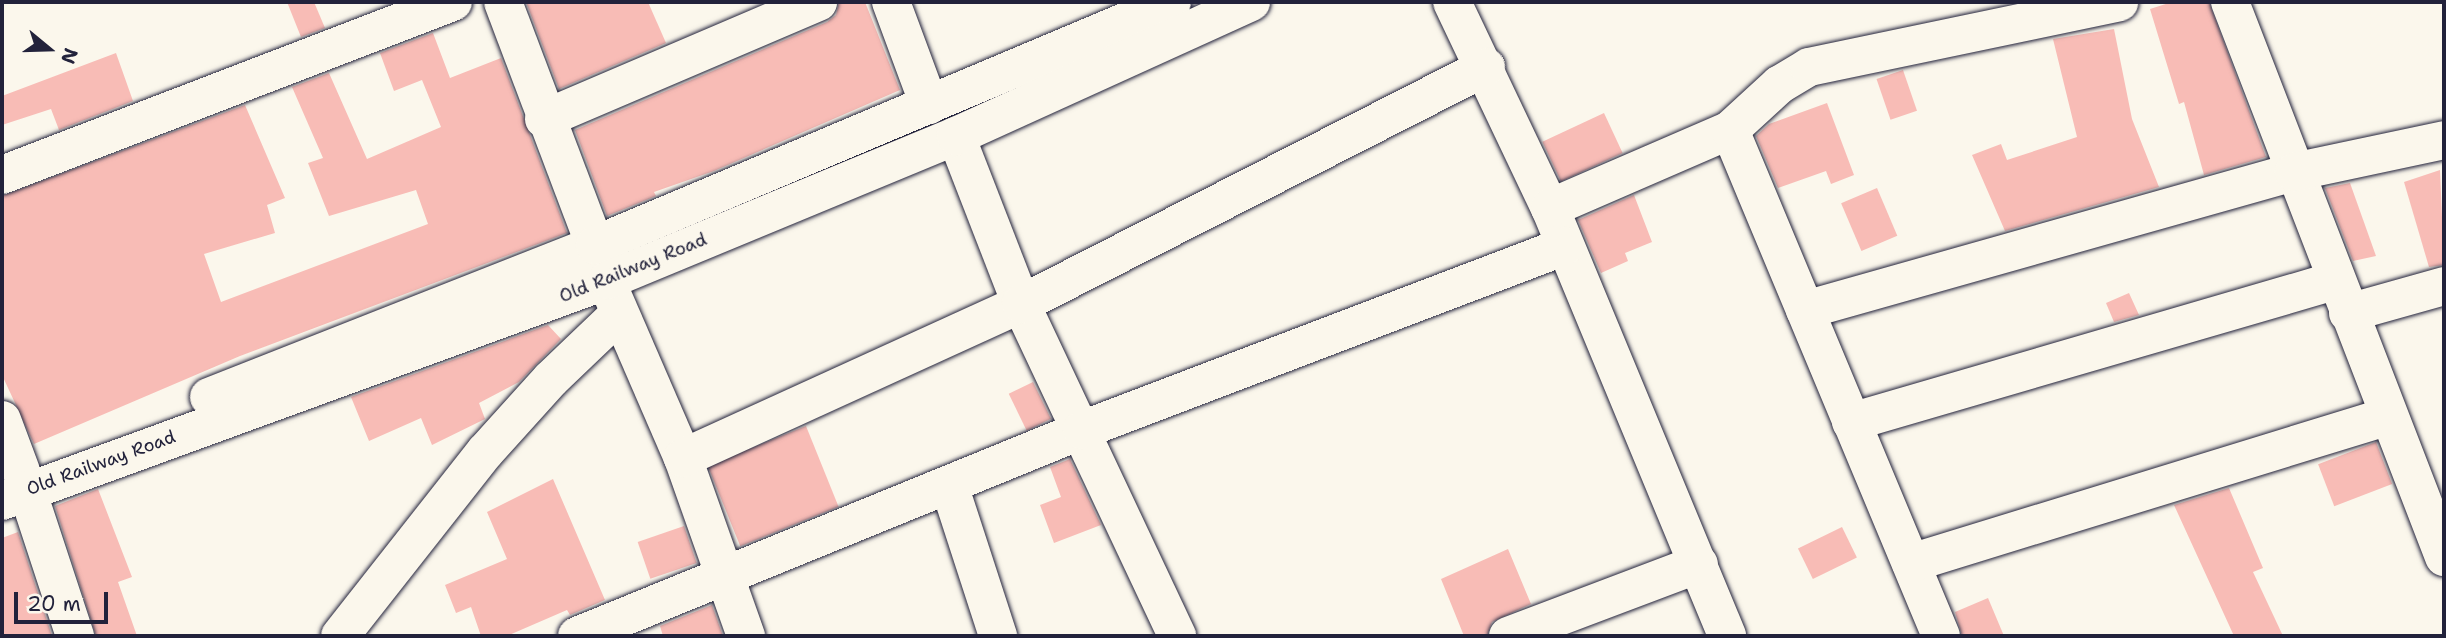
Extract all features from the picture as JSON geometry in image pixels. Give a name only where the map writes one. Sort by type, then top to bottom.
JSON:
[{"type":"street","points":[[2,175],[453,2]]},
{"type":"street","points":[[503,2],[544,119],[607,280],[683,458],[746,636]]},
{"type":"street","points":[[544,119],[818,2]]},
{"type":"street","points":[[891,2],[929,105]]},
{"type":"street","name":"Old Railway Road","points":[[607,280],[929,105],[1172,2]]},
{"type":"street","name":"Old Railway Road","points":[[13,485],[607,280],[956,136],[1251,2]]},
{"type":"street","points":[[1452,2],[1486,67],[1550,208],[1727,636]]},
{"type":"street","points":[[1550,208],[1730,130],[1779,85],[1809,67],[2119,2]]},
{"type":"street","points":[[2230,2],[2388,416],[2436,514],[2444,557]]},
{"type":"street","points":[[683,458],[1021,304],[1486,67]]},
{"type":"street","points":[[1730,130],[1941,636]]},
{"type":"street","points":[[956,136],[1021,304],[1177,636]]},
{"type":"street","points":[[1805,310],[2294,172],[2444,140]]},
{"type":"street","points":[[577,636],[950,488],[1082,430],[1565,246]]},
{"type":"street","points":[[340,636],[485,452],[551,379],[607,280]]},
{"type":"street","points":[[1851,422],[2341,297],[2444,286]]},
{"type":"street","points":[[1911,563],[2388,416]]},
{"type":"street","points":[[2,419],[13,485],[75,636]]},
{"type":"street","points":[[950,488],[998,636]]},
{"type":"street","points":[[1508,636],[1699,564]]},
{"type":"building","points":[[287,2],[314,2],[325,28],[301,37]]},
{"type":"building","points":[[526,2],[648,2],[666,43],[559,89]]},
{"type":"building","points":[[839,2],[865,2],[900,90],[714,171],[654,192],[656,196],[607,216],[575,130],[827,22],[836,15]]},
{"type":"building","points":[[2172,2],[2209,2],[2266,157],[2204,175],[2184,102],[2179,104],[2150,9]]},
{"type":"building","points":[[2114,29],[2132,119],[2159,187],[2005,231],[1972,155],[2001,144],[2007,160],[2077,137],[2053,39]]},
{"type":"building","points":[[433,33],[450,78],[501,58],[567,233],[240,356],[34,444],[2,375],[2,196],[245,105],[285,198],[267,205],[275,233],[204,254],[221,302],[428,224],[416,190],[329,216],[308,163],[323,158],[292,87],[329,73],[367,159],[441,127],[422,80],[394,91],[380,53]]},
{"type":"building","points":[[116,53],[133,101],[59,130],[51,109],[2,125],[2,96]]},
{"type":"building","points":[[1903,70],[1917,111],[1891,120],[1877,79]]},
{"type":"building","points":[[1827,103],[1854,175],[1831,184],[1826,171],[1778,188],[1756,136],[1769,124]]},
{"type":"building","points":[[1604,113],[1623,153],[1561,182],[1542,142]]},
{"type":"building","points":[[2440,170],[2444,265],[2429,267],[2404,182]]},
{"type":"building","points":[[2350,183],[2376,256],[2353,261],[2325,188]]},
{"type":"building","points":[[1877,188],[1897,236],[1861,251],[1841,203]]},
{"type":"building","points":[[1634,195],[1652,242],[1625,253],[1628,261],[1601,273],[1578,220]]},
{"type":"building","points":[[2129,293],[2139,315],[2114,322],[2106,303]]},
{"type":"building","points":[[548,325],[561,339],[519,382],[479,403],[485,419],[432,445],[421,418],[369,441],[351,397]]},
{"type":"building","points":[[1033,382],[1051,419],[1027,431],[1009,394]]},
{"type":"building","points":[[806,426],[839,507],[740,546],[708,466]]},
{"type":"building","points":[[2376,442],[2392,484],[2334,506],[2318,464]]},
{"type":"building","points":[[1070,459],[1101,525],[1054,543],[1040,505],[1061,497],[1050,467]]},
{"type":"building","points":[[553,479],[605,600],[570,615],[567,610],[507,636],[481,636],[471,607],[456,613],[445,585],[507,559],[487,512]]},
{"type":"building","points":[[2229,488],[2263,568],[2253,572],[2283,636],[2234,636],[2174,505]]},
{"type":"building","points":[[98,489],[132,577],[118,582],[137,636],[96,636],[55,506]]},
{"type":"building","points":[[684,526],[697,563],[650,579],[638,542]]},
{"type":"building","points":[[1842,527],[1857,558],[1813,579],[1798,548]]},
{"type":"building","points":[[18,532],[52,636],[2,636],[2,538]]},
{"type":"building","points":[[1508,549],[1531,604],[1492,622],[1487,636],[1464,636],[1441,579]]},
{"type":"building","points":[[1988,598],[2004,636],[1962,636],[1955,612]]},
{"type":"building","points":[[712,605],[723,636],[663,636],[660,626]]}]
